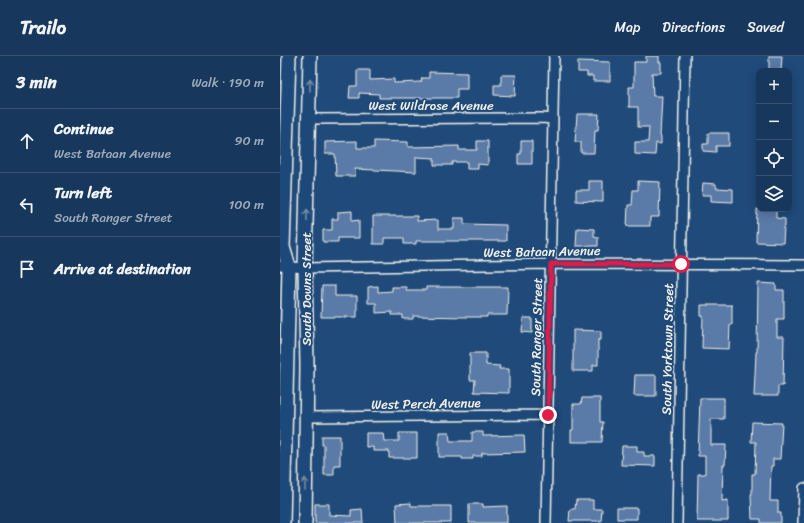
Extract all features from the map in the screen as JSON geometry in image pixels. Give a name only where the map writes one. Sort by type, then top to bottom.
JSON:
[{"type":"main road","name":"South Downs Street","points":[[283,523],[285,267],[284,119],[289,56]]},
{"type":"main road","name":"South Downs Street","points":[[305,523],[305,268],[310,56]]},
{"type":"street","name":"South Ranger Street","points":[[546,523],[554,56]]},
{"type":"street","name":"South Yorktown Street","points":[[677,523],[685,56]]},
{"type":"street","name":"West Wildrose Avenue","points":[[309,119],[552,119]]},
{"type":"street","name":"West Bataan Avenue","points":[[285,267],[305,268],[551,264],[804,264]]},
{"type":"street","name":"West Perch Avenue","points":[[305,417],[548,415]]},
{"type":"street","points":[[803,523],[804,488]]},
{"type":"building","points":[[646,56],[659,56],[659,62],[661,62],[661,73],[652,73],[653,96],[662,96],[661,144],[656,143],[655,155],[635,154],[635,142],[648,142],[649,127],[638,127],[638,107],[629,107],[629,87],[634,87],[634,62],[646,62]]},
{"type":"building","points":[[769,56],[782,56],[781,68],[769,68]]},
{"type":"building","points":[[578,61],[610,62],[610,81],[593,81],[593,76],[587,76],[587,72],[578,72]]},
{"type":"building","points":[[357,70],[370,70],[370,80],[394,79],[394,83],[421,82],[422,78],[429,78],[429,72],[467,73],[467,89],[457,89],[457,98],[379,98],[379,94],[359,93],[359,98],[349,98],[350,86],[357,86]]},
{"type":"building","points":[[501,75],[516,75],[515,96],[494,95],[494,85],[501,85]]},
{"type":"building","points":[[577,114],[599,114],[598,130],[595,130],[594,153],[581,153],[581,142],[575,142]]},
{"type":"building","points":[[708,133],[729,133],[729,146],[716,146],[716,152],[703,151],[703,144],[708,144]]},
{"type":"building","points":[[357,141],[357,148],[374,148],[374,141],[408,142],[408,147],[459,146],[459,150],[477,150],[477,141],[488,141],[488,165],[478,164],[478,169],[467,169],[467,162],[452,162],[452,165],[434,165],[434,158],[416,157],[416,172],[355,169],[355,176],[336,176],[335,154],[325,154],[325,142]]},
{"type":"building","points":[[521,141],[532,141],[532,164],[518,164],[518,154],[521,154]]},
{"type":"building","points":[[589,181],[603,181],[603,202],[576,201],[576,190],[589,190]]},
{"type":"building","points":[[638,181],[660,182],[659,217],[650,217],[650,226],[627,226],[628,205],[632,205],[633,190],[638,190]]},
{"type":"building","points":[[703,183],[716,184],[716,188],[733,189],[733,202],[711,201],[711,195],[702,195]]},
{"type":"building","points":[[352,211],[352,221],[359,220],[359,238],[338,238],[338,242],[323,242],[323,230],[332,230],[332,219],[338,219],[338,212]]},
{"type":"building","points":[[757,212],[776,212],[776,218],[785,219],[783,243],[756,242]]},
{"type":"building","points":[[373,216],[417,216],[417,221],[438,220],[438,229],[454,229],[454,218],[464,218],[464,224],[506,225],[506,241],[416,241],[416,244],[404,244],[404,238],[384,238],[384,244],[373,244]]},
{"type":"building","points":[[577,228],[594,229],[594,236],[598,237],[598,246],[576,246]]},
{"type":"building","points":[[758,283],[776,284],[776,290],[784,290],[784,319],[777,319],[777,337],[784,337],[783,386],[778,386],[778,396],[754,396],[757,352]]},
{"type":"building","points":[[322,286],[335,286],[335,296],[357,296],[357,317],[321,317]]},
{"type":"building","points":[[378,286],[378,292],[392,291],[392,287],[406,287],[406,290],[426,290],[426,287],[508,287],[507,315],[487,315],[487,317],[413,316],[413,319],[403,319],[403,315],[392,315],[392,312],[376,313],[376,303],[368,303],[368,287]]},
{"type":"building","points":[[701,305],[732,305],[732,325],[730,325],[729,349],[702,348],[703,316],[701,316]]},
{"type":"building","points":[[523,318],[532,318],[532,333],[522,332]]},
{"type":"building","points":[[573,330],[601,331],[601,340],[598,340],[598,365],[593,365],[593,371],[573,371]]},
{"type":"building","points":[[470,353],[486,353],[486,365],[500,366],[499,369],[509,369],[509,393],[474,392],[475,380],[470,380]]},
{"type":"building","points":[[635,375],[656,375],[656,396],[634,396]]},
{"type":"building","points":[[582,398],[600,398],[600,422],[603,422],[602,442],[571,442],[571,430],[573,430],[573,404],[581,404]]},
{"type":"building","points":[[700,398],[724,398],[724,419],[711,419],[711,445],[726,445],[725,465],[723,465],[722,501],[728,500],[728,521],[697,521],[698,474],[705,474],[705,456],[698,456]]},
{"type":"building","points":[[752,422],[782,423],[780,459],[773,459],[773,466],[771,466],[770,501],[778,501],[778,513],[781,513],[781,523],[761,523],[761,519],[752,519],[752,474],[755,474],[756,442],[751,442]]},
{"type":"building","points":[[439,432],[449,432],[450,441],[472,441],[472,432],[483,432],[483,436],[524,435],[525,452],[482,453],[482,456],[473,456],[473,459],[462,459],[462,457],[439,457]]},
{"type":"building","points":[[366,433],[383,433],[384,441],[399,441],[399,433],[417,433],[417,458],[389,458],[389,451],[373,451],[373,447],[366,447]]},
{"type":"building","points":[[322,436],[340,436],[340,465],[334,465],[334,475],[324,475],[324,445],[322,445]]},
{"type":"building","points":[[622,446],[637,446],[637,452],[644,452],[644,456],[655,456],[655,466],[621,465]]},
{"type":"building","points":[[576,500],[593,500],[593,509],[602,509],[601,521],[569,521],[570,509],[575,509]]},
{"type":"building","points":[[411,503],[411,506],[451,506],[451,523],[397,523],[396,504]]},
{"type":"building","points":[[315,504],[329,504],[329,515],[351,516],[351,510],[362,509],[363,523],[315,523]]},
{"type":"building","points":[[469,504],[483,504],[483,507],[507,506],[507,523],[469,523]]},
{"type":"building","points":[[617,508],[637,508],[637,519],[617,519]]},
{"type":"route","points":[[548,415],[551,264],[681,264]]}]
